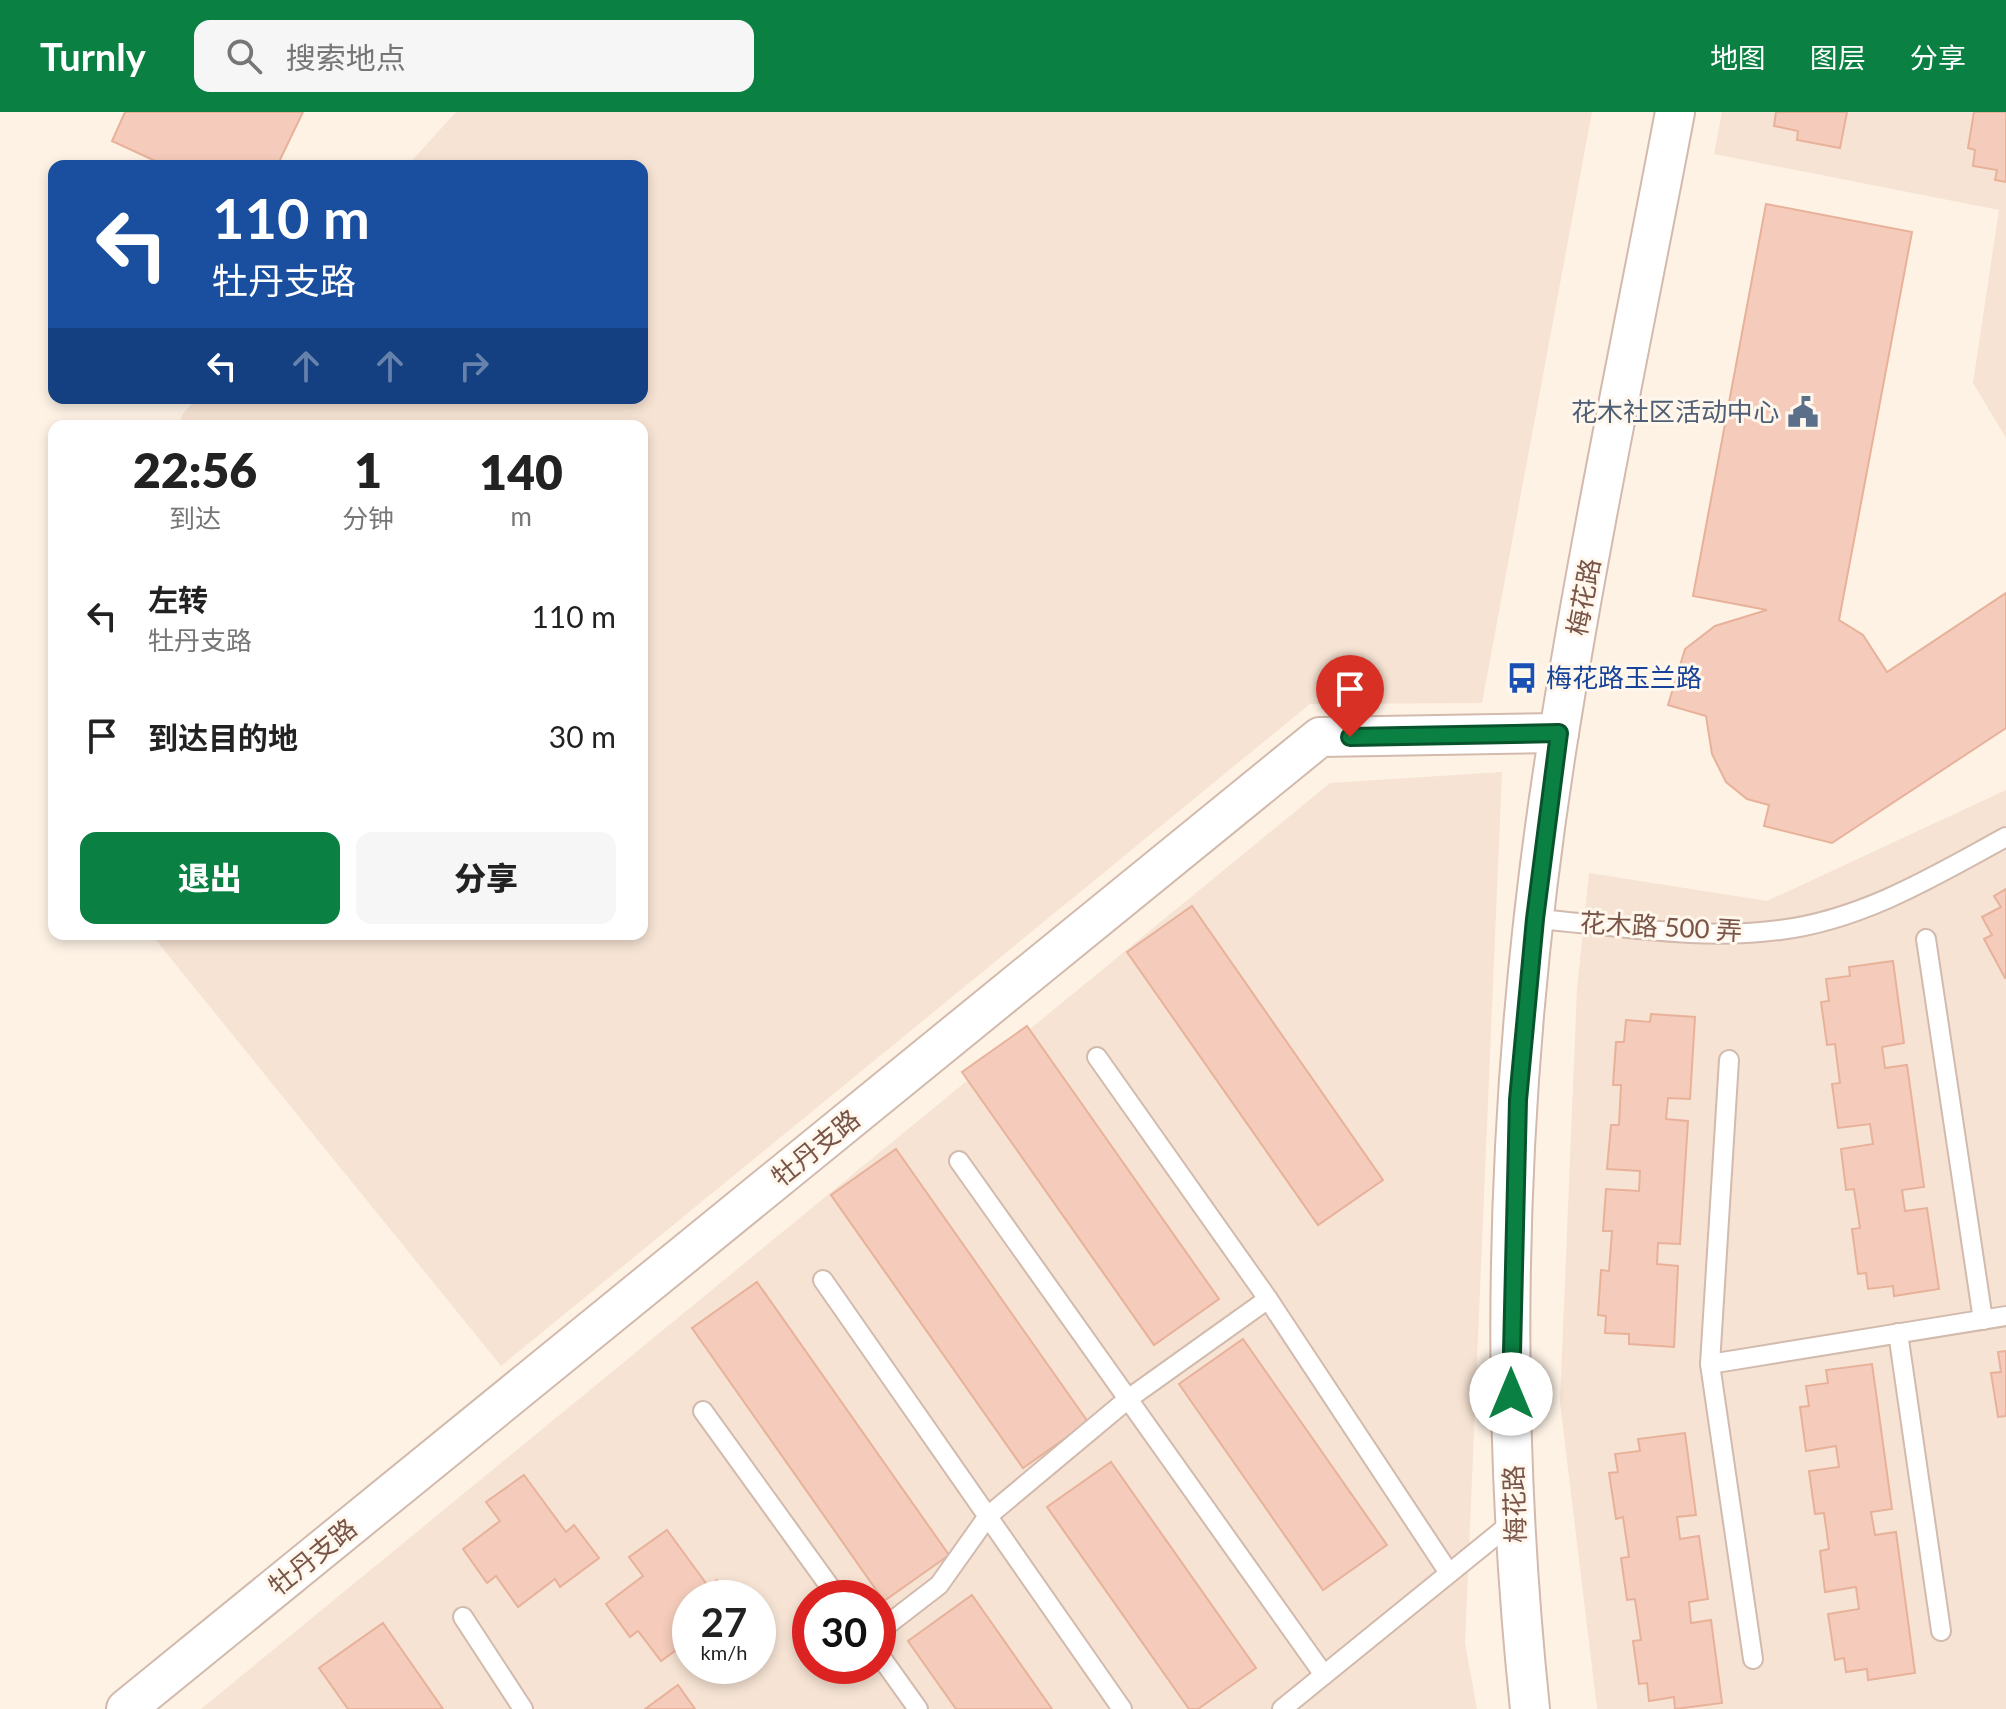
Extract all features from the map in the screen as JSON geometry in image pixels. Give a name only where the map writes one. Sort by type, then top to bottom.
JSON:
[{"type":"street","name":"梅花路","points":[[1530,1709],[1515,1520],[1511,1394],[1514,1178],[1535,919],[1559,733],[1675,112]]},
{"type":"street","name":"牡丹支路","points":[[126,1709],[1320,737],[1559,733]]},
{"type":"lane","name":"花木路 500 弄","points":[[1535,919],[1728,934],[1782,930],[1871,906],[2006,837]]},
{"type":"lane","points":[[1926,939],[1983,1320]]},
{"type":"lane","points":[[1097,1057],[1268,1299],[1449,1573]]},
{"type":"lane","points":[[1729,1060],[1710,1364],[1753,1659]]},
{"type":"lane","points":[[959,1161],[1324,1675]]},
{"type":"lane","points":[[823,1280],[1122,1709]]},
{"type":"lane","points":[[896,1618],[939,1585],[988,1516],[1128,1399],[1268,1299]]},
{"type":"lane","points":[[1710,1364],[2006,1316]]},
{"type":"lane","points":[[1898,1333],[1941,1631]]},
{"type":"lane","points":[[703,1411],[825,1580]]},
{"type":"lane","points":[[1282,1709],[1515,1520]]},
{"type":"lane","points":[[463,1617],[523,1709]]},
{"type":"lane","points":[[896,1678],[918,1709]]},
{"type":"shaded area","points":[[456,112],[1592,112],[1482,703],[1310,704],[501,1366],[156,940],[648,940],[648,420],[181,420],[192,404],[648,404],[648,160],[412,160]]},
{"type":"shaded area","points":[[1722,112],[2006,112],[2006,438],[1973,383],[1999,210],[1714,154]]},
{"type":"shaded area","points":[[1502,772],[1465,1643],[1477,1709],[201,1709],[1330,783]]},
{"type":"shaded area","points":[[2006,790],[2006,1709],[1597,1709],[1560,1402],[1577,989],[1589,873],[1767,901]]},
{"type":"building","points":[[125,112],[303,112],[280,160],[153,160],[112,141]]},
{"type":"building","points":[[1776,112],[1847,112],[1840,148],[1797,140],[1798,131],[1774,126]]},
{"type":"building","points":[[1974,112],[2006,112],[2006,182],[1995,180],[1997,170],[1973,166],[1975,150],[1968,148]]},
{"type":"building","name":"花木社区活动中心","points":[[1766,204],[1912,232],[1839,620],[1863,635],[1887,672],[2006,593],[2006,728],[1832,843],[1764,826],[1769,805],[1747,799],[1726,782],[1712,754],[1706,716],[1668,705],[1685,649],[1715,626],[1767,610],[1693,596]]},
{"type":"building","points":[[2006,889],[2005,978],[1984,939],[1992,935],[1982,917],[2001,907],[1994,896]]},
{"type":"building","points":[[1192,906],[1383,1180],[1318,1225],[1127,952]]},
{"type":"building","points":[[1893,961],[1904,1043],[1882,1047],[1885,1068],[1907,1065],[1924,1187],[1902,1190],[1905,1211],[1927,1208],[1939,1289],[1894,1296],[1893,1286],[1868,1289],[1866,1273],[1858,1274],[1852,1229],[1860,1228],[1854,1189],[1846,1190],[1841,1149],[1873,1144],[1870,1124],[1838,1128],[1832,1084],[1840,1083],[1835,1044],[1827,1045],[1821,1002],[1829,1001],[1826,979],[1850,976],[1849,967]]},
{"type":"building","points":[[1651,1014],[1695,1017],[1690,1099],[1668,1098],[1666,1119],[1688,1121],[1680,1244],[1658,1243],[1657,1264],[1678,1266],[1674,1347],[1629,1344],[1629,1334],[1605,1333],[1606,1316],[1598,1315],[1601,1270],[1609,1271],[1612,1231],[1603,1231],[1606,1189],[1639,1191],[1640,1171],[1607,1169],[1611,1125],[1619,1125],[1621,1085],[1613,1085],[1616,1042],[1624,1042],[1626,1020],[1650,1022]]},
{"type":"building","points":[[1027,1026],[1219,1299],[1154,1345],[962,1072]]},
{"type":"building","points":[[896,1149],[1088,1422],[1023,1468],[831,1195]]},
{"type":"building","points":[[757,1282],[949,1555],[896,1593],[896,1580],[869,1580],[692,1328]]},
{"type":"building","points":[[1243,1339],[1387,1545],[1323,1590],[1179,1384]]},
{"type":"building","points":[[2006,1351],[2006,1416],[1998,1417],[1991,1373],[2001,1372],[1998,1352]]},
{"type":"building","points":[[1872,1364],[1892,1509],[1871,1512],[1875,1535],[1896,1532],[1915,1673],[1868,1680],[1867,1669],[1846,1672],[1844,1658],[1835,1660],[1828,1614],[1859,1609],[1856,1587],[1825,1592],[1820,1551],[1829,1549],[1824,1513],[1815,1514],[1809,1471],[1839,1467],[1836,1446],[1806,1451],[1800,1407],[1809,1406],[1806,1386],[1828,1383],[1826,1370]]},
{"type":"building","points":[[1685,1433],[1696,1515],[1677,1517],[1680,1539],[1699,1536],[1708,1599],[1689,1602],[1691,1623],[1711,1620],[1722,1703],[1675,1709],[1674,1697],[1649,1701],[1647,1683],[1639,1684],[1633,1641],[1641,1640],[1635,1599],[1627,1600],[1621,1558],[1629,1557],[1623,1517],[1616,1519],[1609,1473],[1618,1472],[1615,1454],[1640,1451],[1638,1439]]},
{"type":"building","points":[[1111,1462],[1256,1668],[1198,1709],[1189,1709],[1047,1507]]},
{"type":"building","points":[[524,1475],[566,1532],[574,1525],[599,1558],[560,1587],[555,1579],[518,1607],[496,1576],[487,1583],[463,1549],[500,1521],[486,1502]]},
{"type":"building","points":[[667,1530],[704,1580],[672,1580],[672,1653],[661,1661],[638,1631],[630,1637],[606,1604],[643,1576],[629,1557]]},
{"type":"building","points":[[972,1595],[1052,1709],[956,1709],[908,1641]]},
{"type":"building","points":[[383,1623],[443,1709],[348,1709],[319,1668]]},
{"type":"building","points":[[678,1685],[695,1709],[645,1709]]},
{"type":"place","name":"花木社区活动中心","points":[[1803,412]]},
{"type":"place","name":"梅花路玉兰路","points":[[1522,678]]},
{"type":"route","points":[[1350,737],[1559,733],[1535,919],[1518,1100],[1511,1278],[1511,1394]]}]
